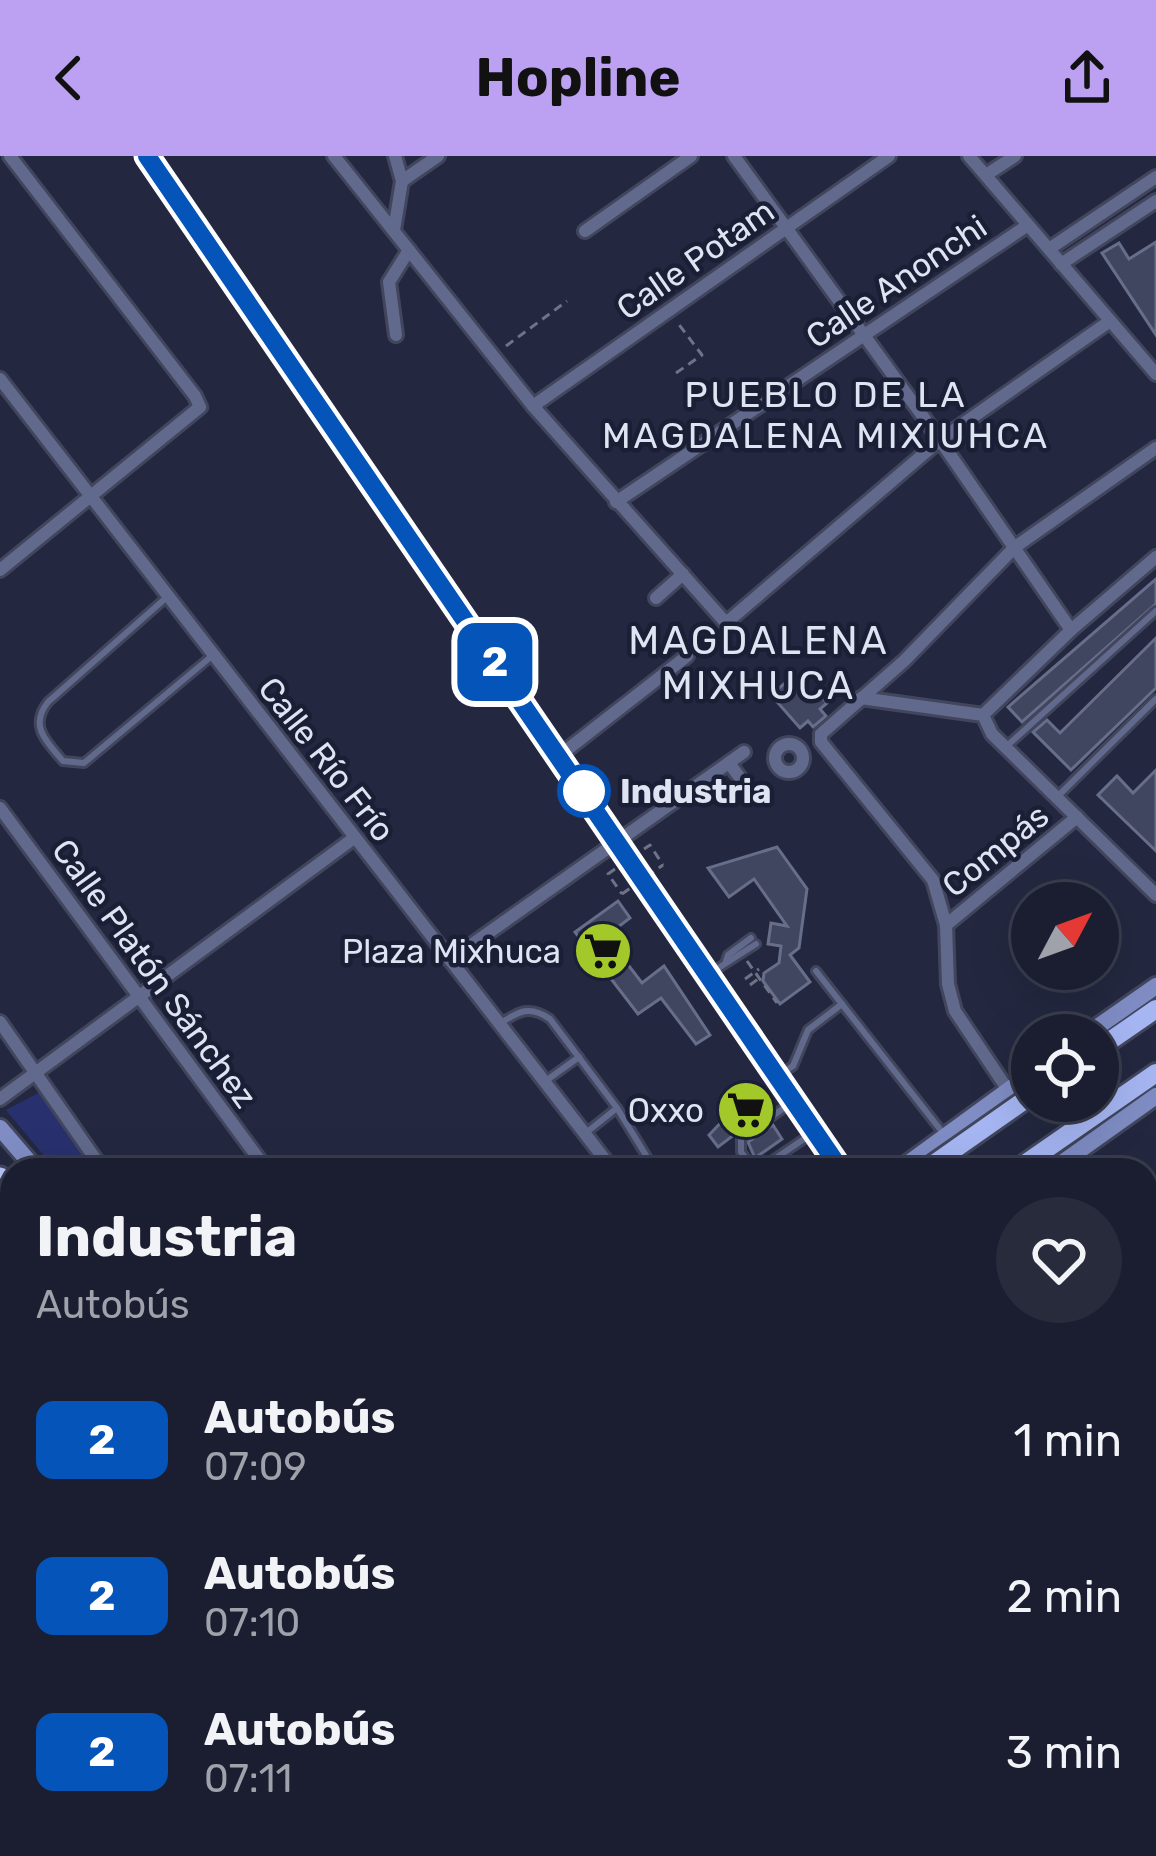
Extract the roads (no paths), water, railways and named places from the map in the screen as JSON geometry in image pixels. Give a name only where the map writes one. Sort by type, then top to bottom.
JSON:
[{"type":"highway","points":[[1119,1035],[1156,1009]]},
{"type":"highway","points":[[1033,1158],[1156,1073]]},
{"type":"highway","points":[[942,1158],[1011,1110]]},
{"type":"main road","points":[[147,156],[831,1158]]},
{"type":"main road","points":[[1116,1014],[1156,986]]},
{"type":"main road","points":[[916,1158],[1011,1088]]},
{"type":"main road","points":[[1069,1158],[1156,1096]]},
{"type":"main road","points":[[0,1128],[26,1158]]},
{"type":"main road","points":[[945,1158],[946,1137]]},
{"type":"street","points":[[0,570],[200,407],[10,156]]},
{"type":"street","points":[[334,156],[533,406],[726,623],[940,440],[1109,320]]},
{"type":"street","points":[[394,230],[403,181],[395,156]]},
{"type":"street","points":[[403,181],[438,156]]},
{"type":"street","points":[[585,231],[691,156]]},
{"type":"street","points":[[734,156],[940,440],[1070,630]]},
{"type":"street","name":"Calle Potam","points":[[533,406],[889,156]]},
{"type":"street","points":[[968,156],[1156,374]]},
{"type":"street","points":[[986,175],[1016,156]]},
{"type":"street","points":[[1048,249],[1156,177]]},
{"type":"street","points":[[1061,264],[1156,201]]},
{"type":"street","name":"Calle Anonchi","points":[[616,502],[1028,225]]},
{"type":"street","points":[[396,335],[389,282],[410,250]]},
{"type":"street","name":"Calle Río Frío","points":[[0,379],[605,1158]]},
{"type":"street","points":[[802,755],[794,745],[780,745],[775,758],[782,770],[795,770],[802,755],[820,742],[826,727],[945,621],[1015,548],[1156,448]]},
{"type":"street","points":[[983,716],[1070,630],[1156,557]]},
{"type":"street","points":[[656,598],[683,574]]},
{"type":"street","points":[[559,756],[687,656]]},
{"type":"street","points":[[862,698],[983,716]]},
{"type":"street","points":[[983,716],[1005,747],[1156,896]]},
{"type":"street","points":[[820,742],[933,880],[946,925],[948,983],[955,1011],[1008,1090]]},
{"type":"street","points":[[450,960],[744,752]]},
{"type":"street","points":[[729,763],[746,786]]},
{"type":"street","name":"Calle Platón Sánchez","points":[[0,808],[258,1158]]},
{"type":"street","name":"Compás","points":[[946,925],[1077,817]]},
{"type":"street","points":[[0,1099],[354,838]]},
{"type":"street","points":[[0,1022],[95,1158]]},
{"type":"lane","points":[[167,597],[48,702],[39,717],[39,733],[63,761],[84,764],[213,656]]},
{"type":"lane","points":[[1005,747],[1156,611]]},
{"type":"lane","points":[[1057,796],[1156,699]]},
{"type":"lane","points":[[708,974],[754,941]]},
{"type":"lane","points":[[816,971],[946,1137]]},
{"type":"lane","points":[[777,1076],[793,1066],[808,1030],[842,1004]]},
{"type":"lane","points":[[501,1023],[521,1010],[538,1011],[560,1030],[647,1158]]},
{"type":"lane","points":[[547,1080],[579,1057]]},
{"type":"lane","points":[[746,1158],[741,1152],[741,1138],[794,1101]]},
{"type":"lane","points":[[587,1132],[616,1108]]},
{"type":"lane","points":[[775,1158],[815,1132]]},
{"type":"place","name":"Industria","points":[[584,791]]},
{"type":"place","name":"Plaza Mixhuca","points":[[603,951]]},
{"type":"place","name":"Oxxo","points":[[746,1110]]},
{"type":"district","name":"PUEBLO DE LA MAGDALENA MIXIUHCA","points":[[826,414]]},
{"type":"district","name":"MAGDALENA MIXHUCA","points":[[759,662]]}]
